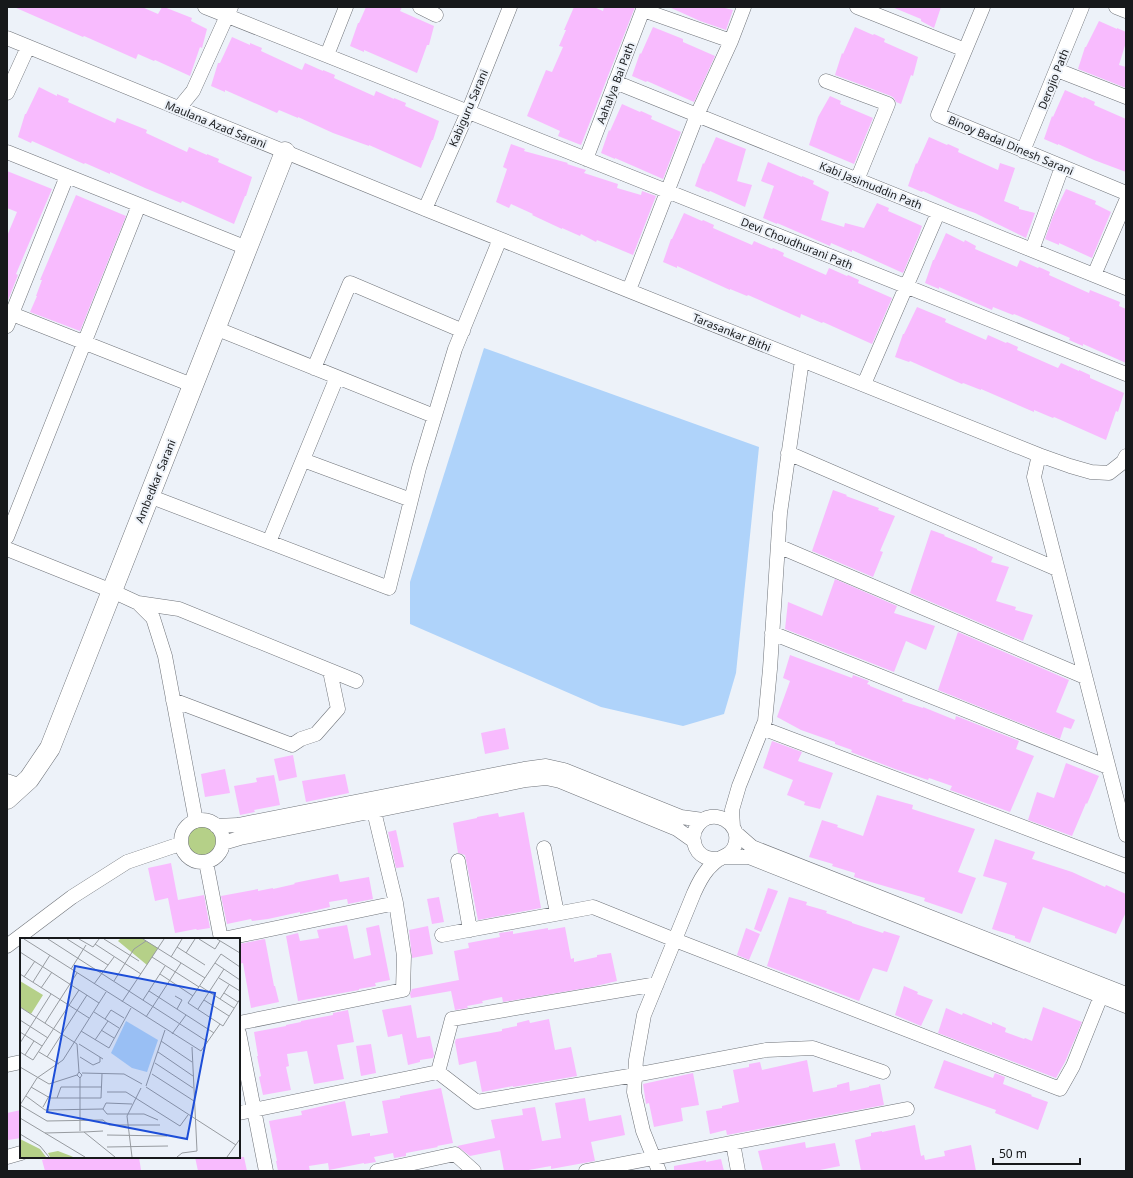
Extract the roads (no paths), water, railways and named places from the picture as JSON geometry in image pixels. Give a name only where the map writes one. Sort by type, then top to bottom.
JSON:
[{"type":"street","name":"Devi Choudhurani Path","points":[[205,7],[230,12],[327,55],[468,112],[1126,374]]},
{"type":"street","points":[[327,55],[346,7]]},
{"type":"street","points":[[420,7],[436,14]]},
{"type":"street","name":"Kabiguru Sarani","points":[[425,209],[468,112],[510,7]]},
{"type":"street","points":[[629,290],[697,115],[731,41],[744,7]]},
{"type":"street","points":[[857,7],[965,50]]},
{"type":"street","name":"Binoy Badal Dinesh Sarani","points":[[983,7],[938,115],[1126,193]]},
{"type":"street","name":"Derojio Path","points":[[1023,151],[1082,7]]},
{"type":"street","points":[[1116,7],[1126,11]]},
{"type":"street","points":[[643,9],[731,41]]},
{"type":"street","name":"Aahalya Bai Path","points":[[586,159],[643,9]]},
{"type":"street","points":[[179,108],[193,91],[230,12]]},
{"type":"street","name":"Maulana Azad Sarani","points":[[7,38],[425,209]]},
{"type":"street","points":[[7,93],[28,47]]},
{"type":"street","points":[[1057,70],[1126,97]]},
{"type":"street","points":[[826,81],[888,104],[857,180]]},
{"type":"street","name":"Kabi Jasimuddin Path","points":[[615,82],[1126,288]]},
{"type":"street","points":[[7,152],[247,248]]},
{"type":"street","name":"Ambedkar Sarani","points":[[12,789],[29,779],[50,748],[285,152]]},
{"type":"street","points":[[1032,250],[1062,167]]},
{"type":"street","points":[[66,176],[9,317],[84,342],[192,385]]},
{"type":"street","points":[[1094,276],[1126,201]]},
{"type":"street","points":[[7,537],[139,205]]},
{"type":"street","name":"Tarasankar Bithi","points":[[425,209],[1039,455]]},
{"type":"street","points":[[864,384],[938,212]]},
{"type":"street","points":[[149,496],[389,588],[419,468],[455,349],[500,239]]},
{"type":"street","points":[[314,368],[350,283],[463,331]]},
{"type":"street","points":[[215,328],[434,416]]},
{"type":"street","points":[[656,1165],[643,1131],[634,1092],[636,1060],[644,1015],[701,878],[708,869],[730,853],[735,846],[736,839],[732,810],[739,786],[765,721],[770,669],[780,513],[802,360]]},
{"type":"street","points":[[269,542],[337,377]]},
{"type":"street","points":[[788,453],[1057,569]]},
{"type":"street","points":[[1126,456],[1123,462],[1109,473],[1091,472],[1039,455],[1034,477],[1126,835]]},
{"type":"street","points":[[303,460],[411,500]]},
{"type":"street","points":[[778,546],[1085,677]]},
{"type":"street","points":[[7,549],[138,602],[179,609],[356,681]]},
{"type":"street","points":[[138,602],[153,618],[165,656],[196,821]]},
{"type":"street","points":[[772,633],[1108,766]]},
{"type":"street","points":[[173,700],[292,745],[302,739],[316,734],[338,709],[330,671]]},
{"type":"street","points":[[762,728],[1126,866]]},
{"type":"street","points":[[223,843],[372,805],[524,769],[546,766],[564,770],[681,817],[706,818],[717,816],[723,818],[730,822],[735,830],[752,847],[1103,991],[1126,1006]]},
{"type":"street","points":[[216,826],[238,826],[546,778],[560,781],[677,829],[704,857],[712,859],[750,857],[1103,991],[1126,994]]},
{"type":"street","points":[[694,893],[700,865],[694,834],[696,829],[698,825],[706,818],[721,810],[732,798],[739,786]]},
{"type":"street","points":[[240,1023],[403,990],[404,956],[396,903],[372,805]]},
{"type":"street","points":[[204,820],[210,822],[220,830],[223,837],[221,850],[217,856],[206,862],[198,863],[191,860],[183,852],[180,844],[180,837],[184,829],[196,821],[204,820]]},
{"type":"street","points":[[7,946],[72,897],[127,862],[180,844]]},
{"type":"street","points":[[544,848],[556,914]]},
{"type":"street","points":[[206,862],[222,938]]},
{"type":"street","points":[[458,862],[470,930]]},
{"type":"street","points":[[227,938],[396,903]]},
{"type":"street","points":[[442,935],[593,907],[1060,1089],[1073,1066],[1103,991]]},
{"type":"street","points":[[438,1072],[452,1018],[657,984]]},
{"type":"street","points":[[240,1038],[266,1171]]},
{"type":"street","points":[[240,1113],[438,1072],[477,1102],[635,1075],[766,1050],[814,1048],[883,1072]]},
{"type":"street","points":[[7,1065],[20,1062]]},
{"type":"street","points":[[586,1171],[656,1165],[733,1143],[907,1109]]},
{"type":"street","points":[[733,1143],[738,1171]]},
{"type":"street","points":[[7,1157],[20,1153]]},
{"type":"street","points":[[376,1171],[455,1154],[474,1171]]},
{"type":"water","points":[[484,348],[759,447],[736,673],[724,714],[683,726],[601,707],[410,624],[410,582]]}]
